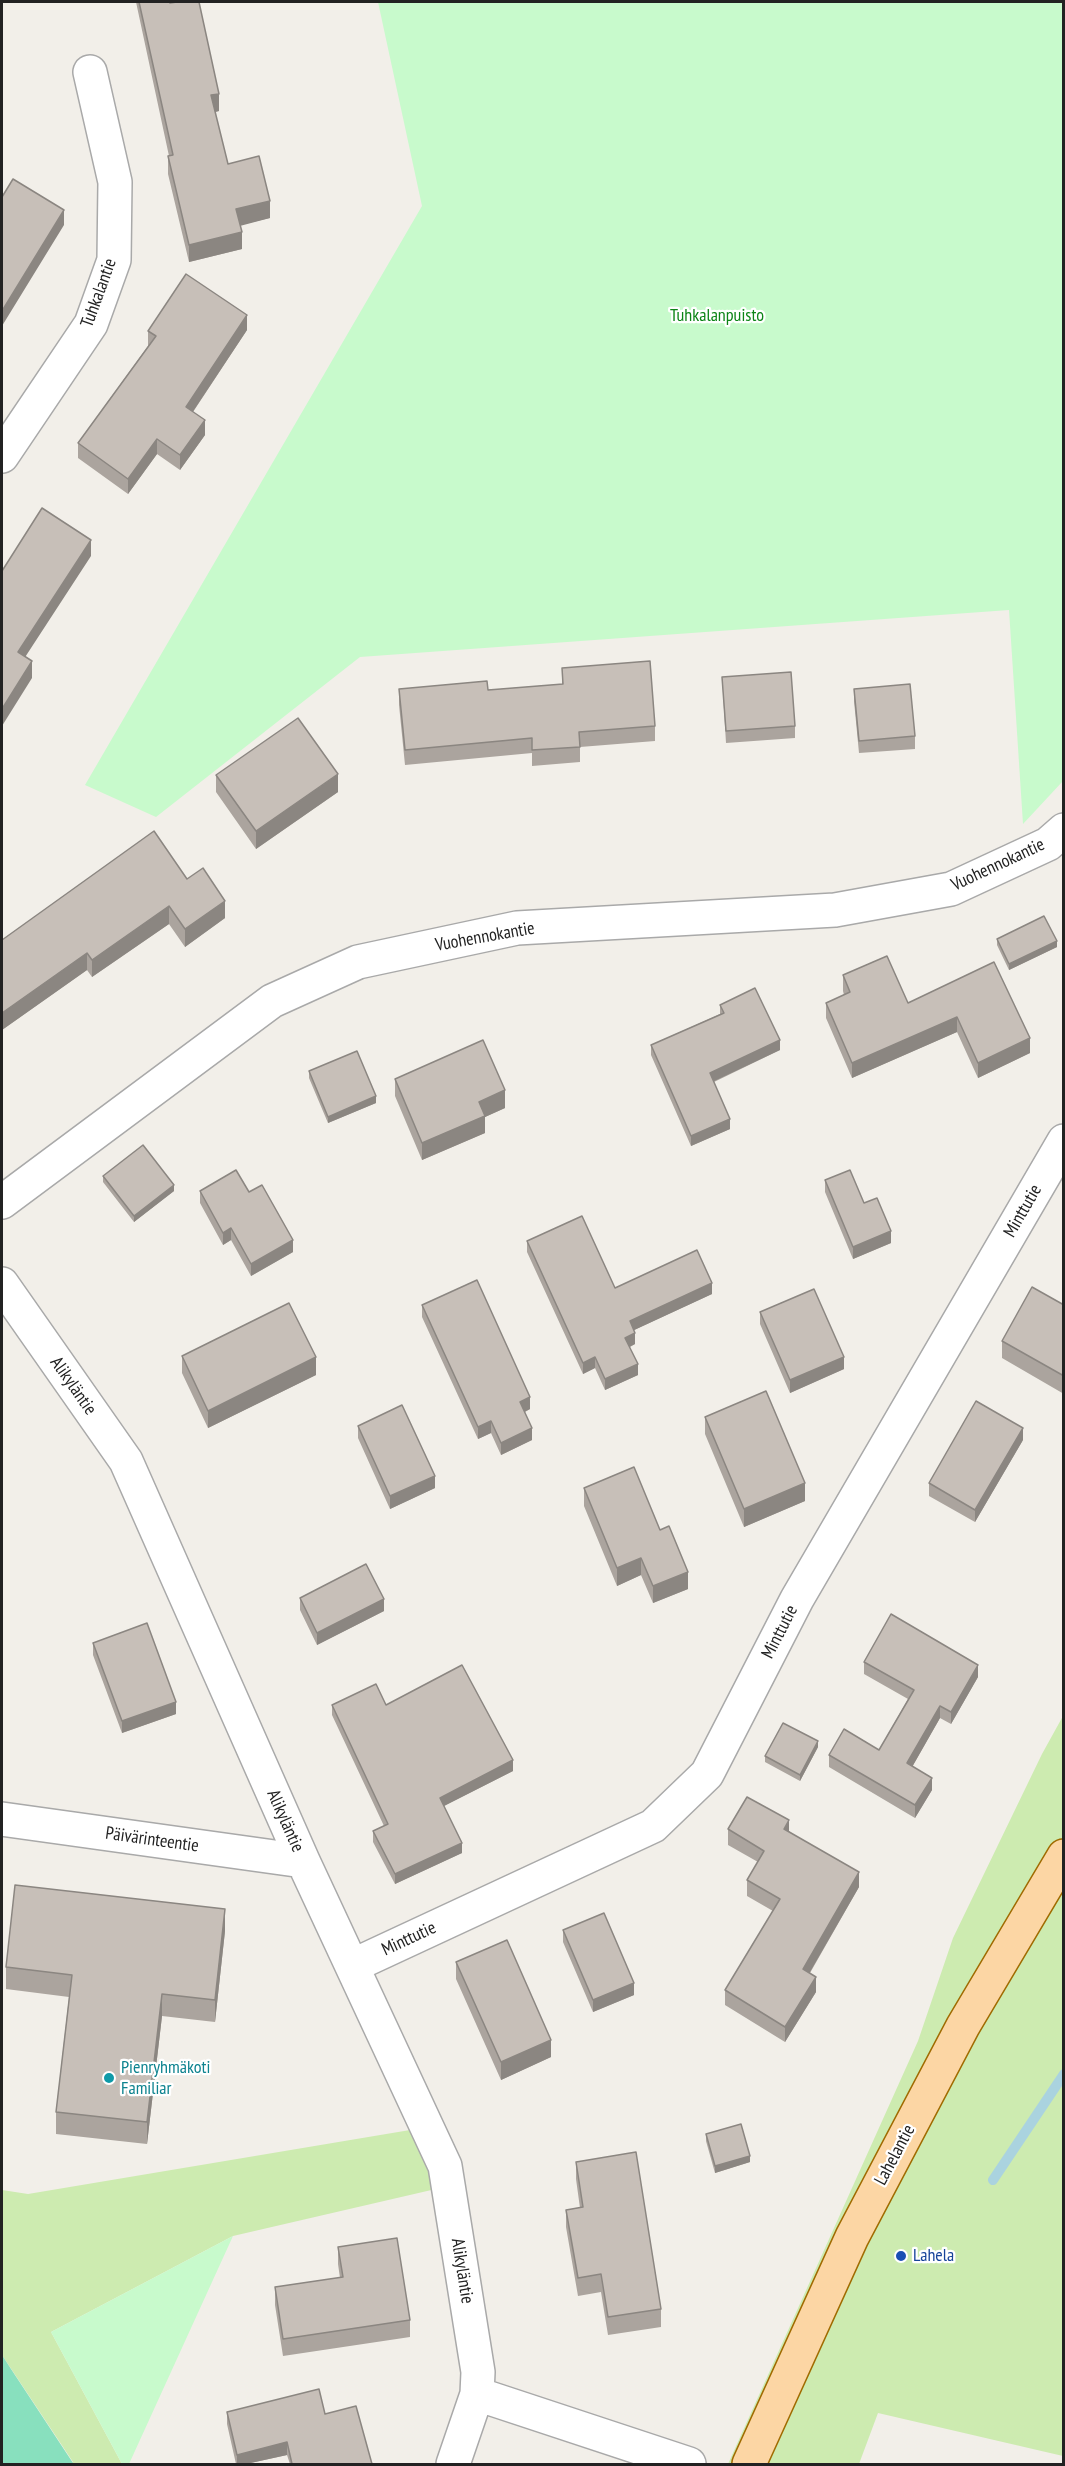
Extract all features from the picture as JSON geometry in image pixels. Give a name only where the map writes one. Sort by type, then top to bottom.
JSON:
[{"type":"main road","name":"Lahelantie","points":[[749,2464],[852,2237],[963,2026],[1064,1856]]},
{"type":"street","name":"Tuhkalantie","points":[[2,456],[91,324],[114,260],[115,182],[90,72]]},
{"type":"street","name":"Vuohennokantie","points":[[2,1202],[272,1001],[358,962],[517,928],[835,910],[951,889],[1048,844],[1064,830]]},
{"type":"street","name":"Minttutie","points":[[352,1966],[653,1826],[707,1774],[797,1599],[1064,1141]]},
{"type":"street","name":"Alikyläntie","points":[[2,1284],[126,1461],[303,1861],[446,2166],[478,2372],[477,2394],[453,2464]]},
{"type":"street","name":"Päivärinteentie","points":[[2,1820],[303,1861]]},
{"type":"street","points":[[477,2394],[689,2464]]},
{"type":"green space","name":"Tuhkalanpuisto","points":[[378,2],[1063,2],[1063,781],[1023,824],[1009,610],[360,657],[156,817],[85,785],[422,206]]},
{"type":"green space","points":[[1063,1716],[1063,2456],[878,2413],[859,2464],[728,2464],[918,2041],[953,1938],[1042,1754]]},
{"type":"green space","points":[[428,2127],[453,2185],[233,2236],[51,2332],[122,2464],[70,2464],[73,2462],[2,2355],[2,2190],[28,2194]]},
{"type":"green space","points":[[233,2236],[129,2464],[122,2464],[51,2332]]},
{"type":"green space","points":[[2,2355],[73,2463],[2,2464]]},
{"type":"building","points":[[139,2],[199,2],[219,94],[211,95],[228,164],[259,156],[270,201],[236,209],[242,232],[189,245],[168,156],[173,155]]},
{"type":"building","points":[[13,179],[64,210],[2,311],[2,197]]},
{"type":"building","points":[[186,274],[247,315],[186,407],[205,420],[180,455],[157,439],[128,479],[78,443],[156,336],[148,331]]},
{"type":"building","points":[[42,508],[91,540],[18,652],[32,661],[2,709],[2,571]]},
{"type":"building","points":[[650,661],[655,726],[579,732],[580,747],[532,750],[532,738],[405,750],[399,689],[487,681],[488,690],[563,684],[562,668]]},
{"type":"building","points":[[791,672],[795,726],[726,731],[722,677]]},
{"type":"building","points":[[910,684],[915,736],[859,741],[854,689]]},
{"type":"building","points":[[298,718],[338,774],[256,831],[216,775]]},
{"type":"building","points":[[154,831],[187,879],[203,868],[225,901],[185,929],[169,906],[92,960],[87,953],[2,1013],[2,940]]},
{"type":"building","points":[[1044,916],[1057,941],[1009,964],[997,939]]},
{"type":"building","points":[[887,956],[908,1003],[994,962],[1030,1038],[978,1063],[957,1017],[852,1063],[826,1003],[850,992],[843,975]]},
{"type":"building","points":[[755,988],[780,1040],[710,1073],[730,1119],[691,1136],[651,1045],[724,1013],[720,1005]]},
{"type":"building","points":[[483,1040],[505,1090],[479,1102],[485,1116],[422,1143],[395,1079]]},
{"type":"building","points":[[357,1051],[376,1096],[328,1117],[309,1071]]},
{"type":"building","points":[[143,1145],[174,1185],[134,1216],[103,1176]]},
{"type":"building","points":[[236,1170],[249,1192],[262,1185],[293,1240],[251,1264],[231,1228],[223,1233],[200,1191]]},
{"type":"building","points":[[850,1170],[864,1203],[877,1198],[891,1231],[853,1247],[825,1180]]},
{"type":"building","points":[[582,1216],[615,1288],[697,1250],[712,1283],[630,1321],[635,1333],[625,1338],[638,1364],[605,1379],[595,1357],[583,1363],[527,1241]]},
{"type":"building","points":[[477,1280],[530,1397],[520,1402],[532,1428],[501,1443],[491,1421],[478,1427],[422,1305]]},
{"type":"building","points":[[1032,1287],[1064,1305],[1064,1376],[1002,1341]]},
{"type":"building","points":[[814,1289],[844,1357],[790,1380],[760,1312]]},
{"type":"building","points":[[289,1303],[316,1357],[208,1411],[182,1356]]},
{"type":"building","points":[[766,1391],[805,1483],[744,1509],[705,1417]]},
{"type":"building","points":[[976,1401],[1023,1428],[975,1510],[929,1483]]},
{"type":"building","points":[[402,1405],[435,1476],[390,1496],[358,1426]]},
{"type":"building","points":[[634,1467],[660,1530],[669,1526],[688,1572],[653,1586],[641,1558],[617,1568],[584,1488]]},
{"type":"building","points":[[366,1564],[384,1599],[317,1633],[300,1598]]},
{"type":"building","points":[[891,1614],[978,1665],[951,1712],[940,1706],[907,1763],[932,1778],[915,1805],[829,1755],[844,1729],[879,1750],[914,1690],[864,1662]]},
{"type":"building","points":[[147,1623],[176,1702],[122,1721],[93,1643]]},
{"type":"building","points":[[462,1665],[513,1760],[440,1798],[462,1843],[395,1874],[373,1831],[388,1824],[332,1705],[376,1684],[386,1705]]},
{"type":"building","points":[[783,1723],[818,1741],[800,1775],[765,1756]]},
{"type":"building","points":[[747,1797],[789,1820],[784,1829],[859,1872],[803,1969],[816,1977],[785,2027],[725,1990],[780,1899],[747,1880],[764,1851],[728,1829]]},
{"type":"building","name":"Pienryhmäkoti Familiar","points":[[15,1885],[225,1909],[215,2000],[162,1994],[147,2122],[56,2112],[72,1975],[6,1967]]},
{"type":"building","points":[[604,1913],[634,1983],[593,2000],[563,1930]]},
{"type":"building","points":[[507,1940],[551,2040],[501,2062],[456,1962]]},
{"type":"building","points":[[741,2124],[750,2156],[715,2166],[706,2134]]},
{"type":"building","points":[[636,2152],[661,2309],[608,2317],[601,2274],[578,2278],[566,2210],[583,2207],[576,2162]]},
{"type":"building","points":[[397,2238],[410,2320],[283,2339],[275,2287],[343,2277],[338,2247]]},
{"type":"building","points":[[319,2389],[325,2414],[356,2406],[372,2464],[292,2464],[287,2442],[237,2455],[227,2412]]},
{"type":"waterway","points":[[993,2180],[1064,2074]]},
{"type":"place","name":"Pienryhmäkoti Familiar","points":[[109,2078]]},
{"type":"place","name":"Lahela","points":[[901,2256]]}]
